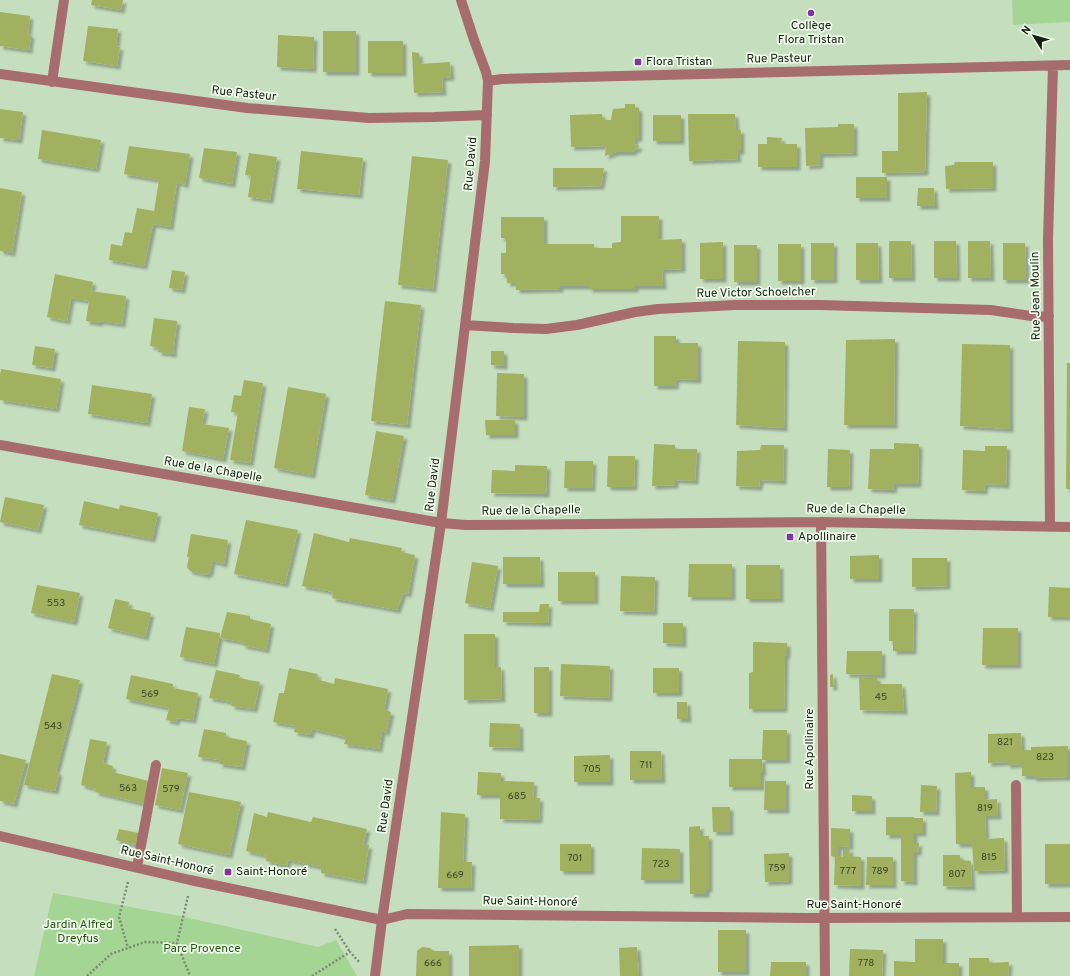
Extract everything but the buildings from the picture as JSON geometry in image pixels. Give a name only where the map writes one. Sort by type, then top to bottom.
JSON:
[{"type":"street","points":[[52,82],[64,0]]},
{"type":"street","name":"Rue David","points":[[375,976],[441,524],[485,161],[488,81],[461,0]]},
{"type":"street","name":"Rue Pasteur","points":[[488,81],[502,79],[1070,65]]},
{"type":"street","name":"Rue Jean Moulin","points":[[1050,527],[1048,240],[1052,66]]},
{"type":"street","name":"Rue Pasteur","points":[[0,74],[247,108],[369,118],[487,115]]},
{"type":"street","name":"Rue Victor Schoelcher","points":[[466,325],[546,329],[577,325],[636,312],[658,309],[735,305],[820,305],[991,310],[1038,317],[1049,316]]},
{"type":"street","name":"Rue de la Chapelle","points":[[0,445],[441,524],[821,522],[1070,527]]},
{"type":"street","name":"Rue Apollinaire","points":[[821,522],[825,976]]},
{"type":"street","points":[[134,867],[156,765]]},
{"type":"street","points":[[1016,785],[1017,917]]},
{"type":"street","name":"Rue Saint-Honoré","points":[[0,836],[190,880],[382,920],[407,914],[824,918],[1070,917]]},
{"type":"path","points":[[128,948],[119,917],[134,867]]},
{"type":"path","points":[[190,880],[188,895],[176,943],[190,976]]},
{"type":"path","points":[[336,910],[335,928],[350,952],[363,966]]},
{"type":"path","points":[[87,976],[111,954],[145,942],[176,943]]},
{"type":"path","points":[[313,976],[350,952]]},
{"type":"green space","points":[[1012,0],[1070,0],[1070,22],[1013,25]]},
{"type":"green space","points":[[53,893],[180,916],[318,947],[336,940],[357,976],[34,976]]},
{"type":"place","name":"Collège Flora Tristan","points":[[811,13]]},
{"type":"place","name":"Flora Tristan","points":[[638,62]]},
{"type":"place","name":"Apollinaire","points":[[790,537]]},
{"type":"place","name":"Saint-Honoré","points":[[228,872]]},
{"type":"park label","name":"Jardin Alfred Dreyfus","points":[[78,932]]},
{"type":"park label","name":"Parc Provence","points":[[202,949]]}]
